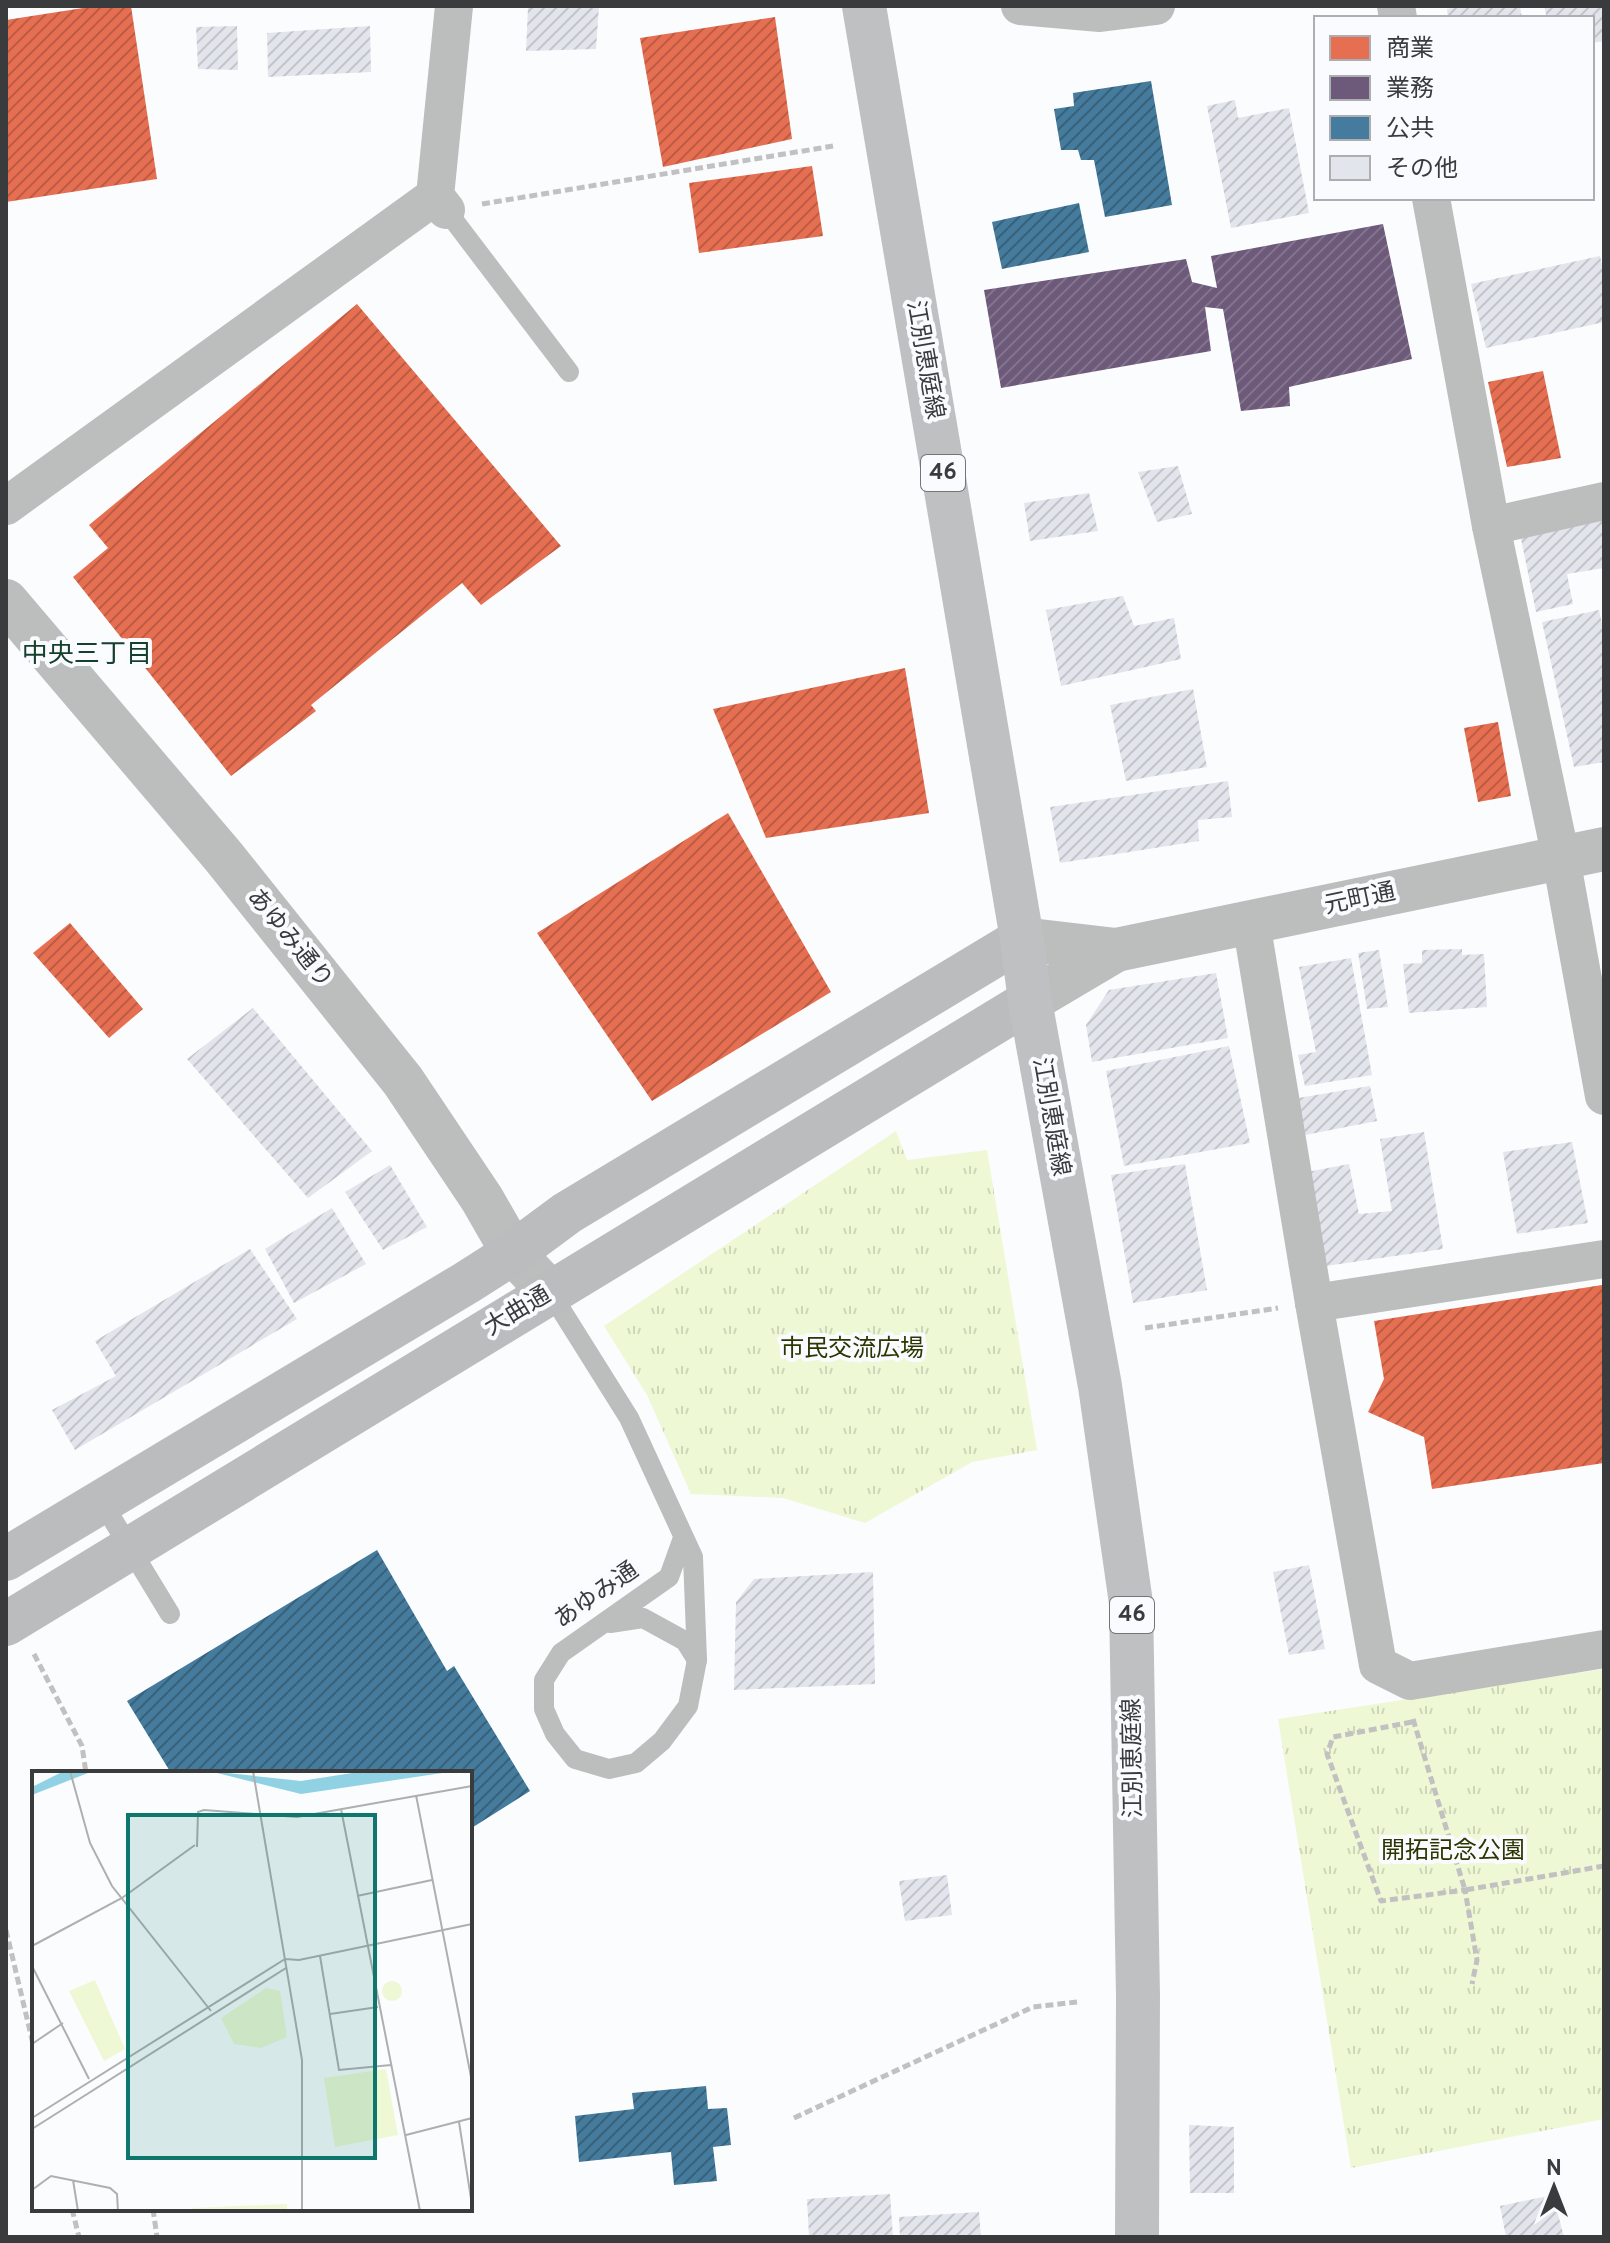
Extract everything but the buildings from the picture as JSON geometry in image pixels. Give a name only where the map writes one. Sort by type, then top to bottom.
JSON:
[{"type":"main road","name":"江別恵庭線","points":[[864,6],[1030,1001],[1100,1386],[1131,1603],[1138,1996],[1137,2237]]},
{"type":"main road","points":[[6,1559],[513,1253],[567,1213],[1022,939]]},
{"type":"main road","name":"大曲通","points":[[11,1621],[1030,1001]]},
{"type":"street","points":[[6,506],[440,203],[454,6]]},
{"type":"street","points":[[1020,6],[1100,13],[1156,6]]},
{"type":"street","points":[[1431,200],[1491,526],[1561,858],[1604,1096]]},
{"type":"street","points":[[1491,526],[1604,501]]},
{"type":"street","name":"あゆみ通り","points":[[6,601],[223,856],[403,1081],[482,1199],[513,1253],[550,1292]]},
{"type":"street","name":"元町通","points":[[1116,950],[1604,849]]},
{"type":"street","points":[[1251,922],[1378,1665],[1410,1681],[1604,1649]]},
{"type":"street","points":[[1022,939],[1116,950]]},
{"type":"street","points":[[1030,1001],[1116,950]]},
{"type":"street","points":[[1314,1303],[1604,1259]]},
{"type":"lane","points":[[440,203],[569,372]]},
{"type":"lane","name":"あゆみ通","points":[[550,1292],[629,1418],[693,1557],[697,1660],[688,1706],[662,1741],[636,1763],[609,1769],[575,1759],[555,1734],[544,1709],[544,1680],[561,1653],[669,1577],[683,1538]]},
{"type":"lane","points":[[102,1502],[170,1614]]},
{"type":"lane","points":[[606,1623],[643,1618],[685,1641],[697,1660]]},
{"type":"path","points":[[440,203],[833,146]]},
{"type":"path","points":[[1145,1328],[1314,1303]]},
{"type":"path","points":[[11,1621],[82,1746],[86,1771]]},
{"type":"path","points":[[1410,1681],[1413,1722],[1465,1890],[1477,1960],[1472,1984]]},
{"type":"path","points":[[1413,1722],[1333,1737],[1327,1754],[1381,1901],[1604,1866]]},
{"type":"path","points":[[6,1930],[32,2040]]},
{"type":"path","points":[[794,2118],[1033,2007],[1077,2002]]},
{"type":"path","points":[[72,2211],[79,2237]]},
{"type":"path","points":[[153,2211],[157,2237]]},
{"type":"green space","name":"市民交流広場","points":[[896,1131],[907,1160],[987,1150],[1037,1450],[972,1462],[865,1523],[783,1498],[691,1494],[647,1395],[604,1326]]},
{"type":"green space","name":"開拓記念公園","points":[[1604,1669],[1604,2119],[1351,2168],[1278,1719]]},
{"type":"district","name":"中央三丁目","points":[[87,655]]}]
